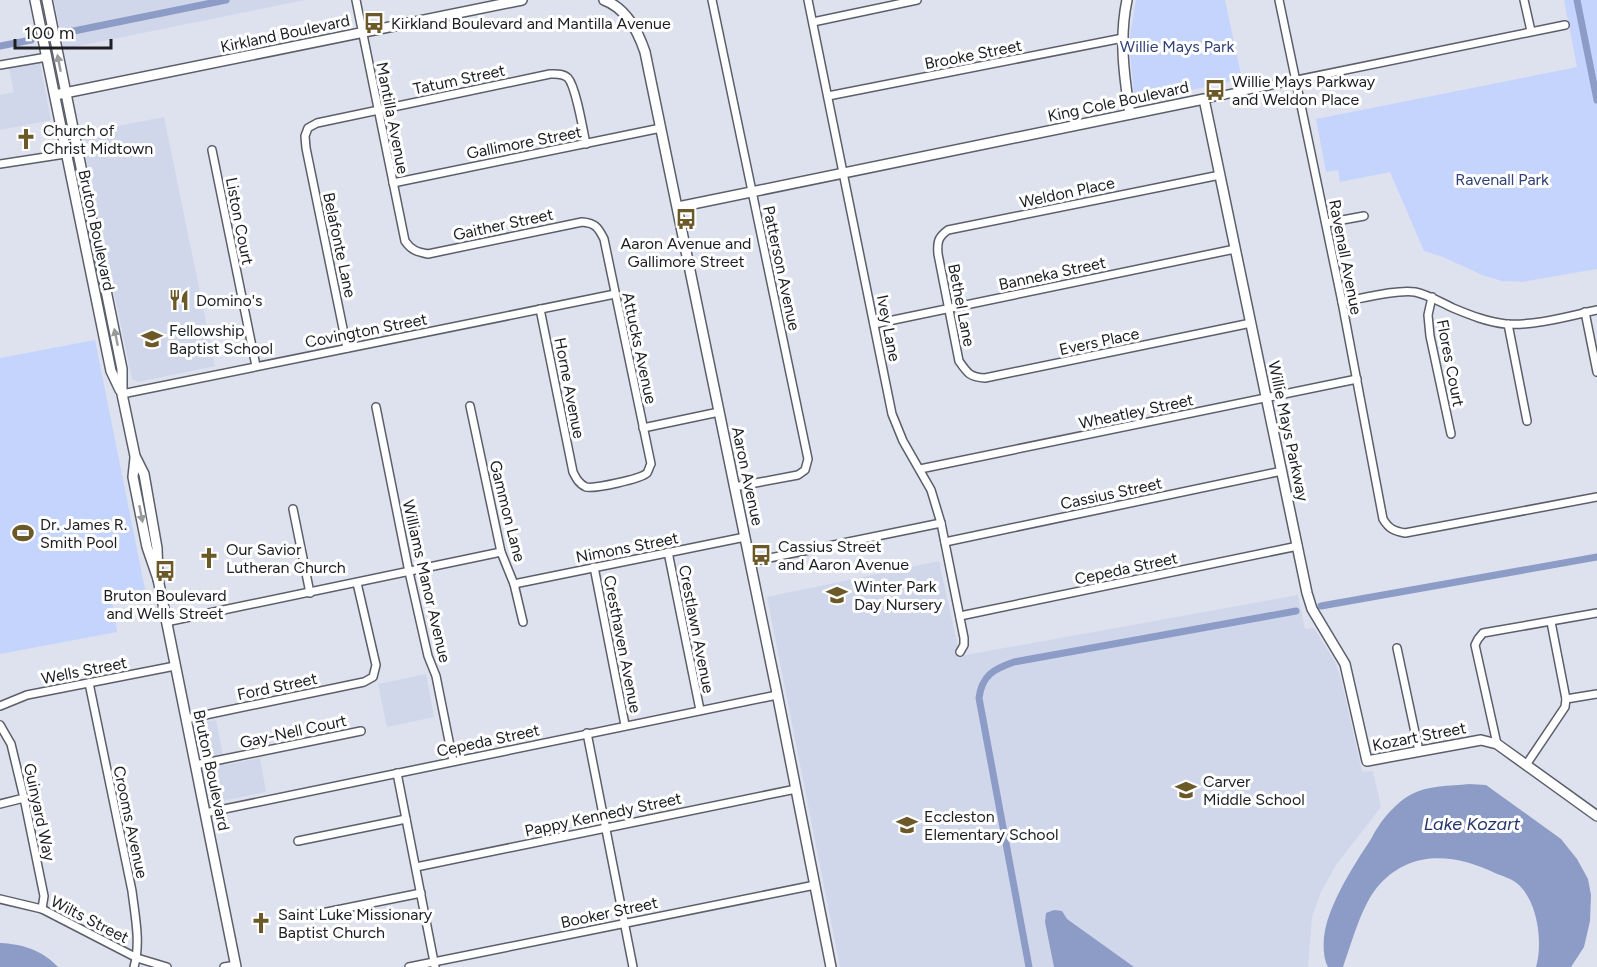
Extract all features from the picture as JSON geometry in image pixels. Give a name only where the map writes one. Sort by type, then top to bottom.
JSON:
[{"type":"street","name":"Bruton Boulevard","points":[[35,0],[111,371],[122,394]]},
{"type":"street","name":"Bruton Boulevard","points":[[47,0],[122,369],[122,394],[135,456],[144,474],[157,548],[158,579],[166,622],[236,966]]},
{"type":"street","name":"Mantilla Avenue","points":[[356,0],[405,241]]},
{"type":"street","name":"Kirkland Boulevard","points":[[55,95],[522,0]]},
{"type":"street","name":"Patterson Avenue","points":[[712,0],[808,459],[805,470],[798,475],[734,488]]},
{"type":"street","name":"Ivey Lane","points":[[808,0],[892,414],[903,441],[931,490],[941,523],[964,638],[964,645],[960,652]]},
{"type":"street","points":[[813,22],[918,0]]},
{"type":"street","points":[[1127,0],[1123,38],[1125,82],[1130,114]]},
{"type":"street","name":"Ravenall Avenue","points":[[1279,0],[1342,302],[1383,519],[1387,526],[1395,532],[1405,533],[1597,497]]},
{"type":"street","points":[[1524,0],[1531,32]]},
{"type":"street","name":"Aaron Avenue","points":[[609,1],[631,22],[645,52],[831,967]]},
{"type":"street","name":"King Cole Boulevard","points":[[678,207],[1564,25]]},
{"type":"street","name":"Brooke Street","points":[[828,96],[1123,38]]},
{"type":"street","points":[[0,65],[47,57]]},
{"type":"street","name":"Tatum Street","points":[[306,148],[305,136],[308,128],[317,123],[550,74],[561,74],[568,78],[573,88],[586,144]]},
{"type":"street","name":"Willie Mays Parkway","points":[[1204,99],[1312,609],[1344,664],[1367,761]]},
{"type":"street","name":"Gallimore Street","points":[[393,183],[662,128]]},
{"type":"street","name":"Belafonte Lane","points":[[306,148],[347,348]]},
{"type":"street","name":"Liston Court","points":[[212,150],[256,366]]},
{"type":"street","points":[[0,164],[78,152]]},
{"type":"street","name":"Weldon Place","points":[[938,254],[937,243],[940,236],[948,230],[1220,175]]},
{"type":"street","points":[[1326,223],[1364,216]]},
{"type":"street","name":"Gaither Street","points":[[405,241],[409,248],[418,253],[428,254],[582,222],[591,222],[600,230],[604,238]]},
{"type":"street","name":"Attucks Avenue","points":[[604,238],[651,464]]},
{"type":"street","points":[[87,252],[98,249]]},
{"type":"street","name":"Banneka Street","points":[[874,324],[1235,249]]},
{"type":"street","name":"Bethel Lane","points":[[938,254],[959,362]]},
{"type":"street","points":[[1342,302],[1412,292],[1432,297],[1484,320],[1508,324],[1539,322],[1597,310]]},
{"type":"street","name":"Covington Street","points":[[122,394],[615,294]]},
{"type":"street","name":"Flores Court","points":[[1432,297],[1428,315],[1430,336],[1451,434]]},
{"type":"street","points":[[99,310],[110,307]]},
{"type":"street","name":"Horne Avenue","points":[[540,309],[573,472],[577,481],[585,486],[593,487],[638,478],[646,473],[651,464]]},
{"type":"street","points":[[1585,312],[1597,372]]},
{"type":"street","name":"Evers Place","points":[[959,362],[967,373],[974,377],[985,378],[1251,323]]},
{"type":"street","points":[[1508,324],[1527,421]]},
{"type":"street","name":"Wheatley Street","points":[[920,468],[1357,379]]},
{"type":"street","name":"Gammon Lane","points":[[470,406],[501,552],[514,584],[523,622]]},
{"type":"street","name":"Williams Manor Avenue","points":[[376,407],[409,572],[428,656],[436,676],[453,761]]},
{"type":"street","points":[[643,428],[719,412]]},
{"type":"street","name":"Cassius Street","points":[[945,542],[1282,471]]},
{"type":"street","points":[[293,509],[310,593]]},
{"type":"street","points":[[750,562],[941,523]]},
{"type":"street","name":"Nimons Street","points":[[514,584],[745,537]]},
{"type":"street","name":"Cepeda Street","points":[[960,616],[1298,546]]},
{"type":"street","points":[[166,622],[501,552]]},
{"type":"street","name":"Crestlawn Avenue","points":[[668,552],[700,710]]},
{"type":"street","name":"Cresthaven Avenue","points":[[594,567],[626,725]]},
{"type":"street","name":"Ford Street","points":[[186,718],[364,682],[373,677],[376,664],[357,583]]},
{"type":"street","points":[[1596,814],[1497,744],[1475,645],[1483,633],[1597,614]]},
{"type":"street","points":[[1526,765],[1565,707],[1566,699],[1551,622]]},
{"type":"street","points":[[1397,648],[1419,751]]},
{"type":"street","name":"Wells Street","points":[[0,706],[27,695],[175,666]]},
{"type":"street","name":"Crooms Avenue","points":[[89,683],[132,891],[137,958],[134,967]]},
{"type":"street","points":[[1566,699],[1597,694]]},
{"type":"street","name":"Cepeda Street","points":[[205,813],[777,695]]},
{"type":"street","name":"Guinyard Way","points":[[0,725],[11,744],[24,798],[44,896],[42,909]]},
{"type":"street","name":"Gay-Nell Court","points":[[195,765],[361,731]]},
{"type":"street","points":[[587,734],[633,967]]},
{"type":"street","name":"Kozart Street","points":[[1367,761],[1481,740],[1497,744]]},
{"type":"street","points":[[397,773],[434,964]]},
{"type":"street","name":"Pappy Kennedy Street","points":[[416,867],[796,789]]},
{"type":"street","points":[[0,804],[24,798]]},
{"type":"street","points":[[298,841],[406,819]]},
{"type":"street","name":"Booker Street","points":[[409,967],[434,964],[624,922],[815,885]]},
{"type":"street","points":[[297,918],[421,893]]},
{"type":"street","name":"Wilts Street","points":[[0,900],[42,909],[137,958],[167,967]]},
{"type":"street","points":[[224,967],[236,966]]},
{"type":"shaded area","points":[[54,0],[305,0],[64,49]]},
{"type":"shaded area","points":[[38,53],[51,120],[0,130],[0,95],[14,92],[7,60]]},
{"type":"shaded area","points":[[164,117],[215,366],[138,382],[132,379],[81,133]]},
{"type":"shaded area","name":"Carver Middle School","points":[[939,561],[960,656],[1298,595],[1305,629],[1314,628],[1335,662],[1362,772],[1373,771],[1381,807],[1336,865],[1321,892],[1312,917],[1308,967],[840,967],[767,597]]},
{"type":"shaded area","points":[[426,674],[434,717],[387,727],[378,684]]},
{"type":"shaded area","points":[[216,720],[225,765],[260,758],[266,792],[213,803],[197,724]]},
{"type":"green space","name":"Willie Mays Park","points":[[1136,0],[1225,0],[1242,79],[1145,100],[1138,99],[1134,95],[1129,42]]},
{"type":"green space","name":"Ravenall Park","points":[[1564,0],[1597,0],[1597,269],[1521,282],[1502,281],[1482,275],[1424,251],[1390,172],[1340,182],[1338,170],[1326,172],[1316,119],[1577,67]]},
{"type":"green space","points":[[95,340],[146,594],[112,601],[117,632],[0,654],[0,358]]},
{"type":"water","name":"Lake Kozart","points":[[1469,784],[1486,785],[1561,839],[1577,859],[1588,879],[1591,895],[1590,921],[1584,947],[1571,967],[1536,967],[1539,935],[1535,913],[1531,902],[1517,883],[1465,862],[1435,858],[1406,865],[1380,884],[1363,912],[1343,967],[1328,967],[1324,941],[1326,926],[1334,903],[1345,881],[1384,819],[1400,802],[1424,789]]},
{"type":"water","points":[[1054,910],[1062,911],[1067,919],[1134,967],[1054,967],[1045,922],[1046,913]]},
{"type":"water","points":[[0,943],[31,949],[45,956],[58,967],[0,967]]},
{"type":"waterway","points":[[64,33],[226,0]]},
{"type":"waterway","points":[[1577,0],[1597,100]]},
{"type":"waterway","points":[[0,46],[31,40]]},
{"type":"waterway","points":[[1321,606],[1597,557]]},
{"type":"waterway","points":[[1029,967],[979,698],[986,678],[995,670],[1014,662],[1296,611]]},
{"type":"place","name":"Kirkland Boulevard and Mantilla Avenue","points":[[374,23]]},
{"type":"place","name":"Willie Mays Parkway and Weldon Place","points":[[1215,90]]},
{"type":"place","name":"Church of Christ Midtown","points":[[26,139]]},
{"type":"place","name":"Aaron Avenue and Gallimore Street","points":[[686,219]]},
{"type":"place","name":"Domino's","points":[[179,300]]},
{"type":"place","name":"Fellowship Baptist School","points":[[152,339]]},
{"type":"place","name":"Dr. James R. Smith Pool","points":[[23,533]]},
{"type":"place","name":"Cassius Street and Aaron Avenue","points":[[761,555]]},
{"type":"place","name":"Our Savior Lutheran Church","points":[[209,558]]},
{"type":"place","name":"Bruton Boulevard and Wells Street","points":[[165,571]]},
{"type":"place","name":"Winter Park Day Nursery","points":[[837,595]]},
{"type":"place","name":"Carver Middle School","points":[[1186,790]]},
{"type":"place","name":"Eccleston Elementary School","points":[[907,825]]},
{"type":"place","name":"Saint Luke Missionary Baptist Church","points":[[261,923]]}]
